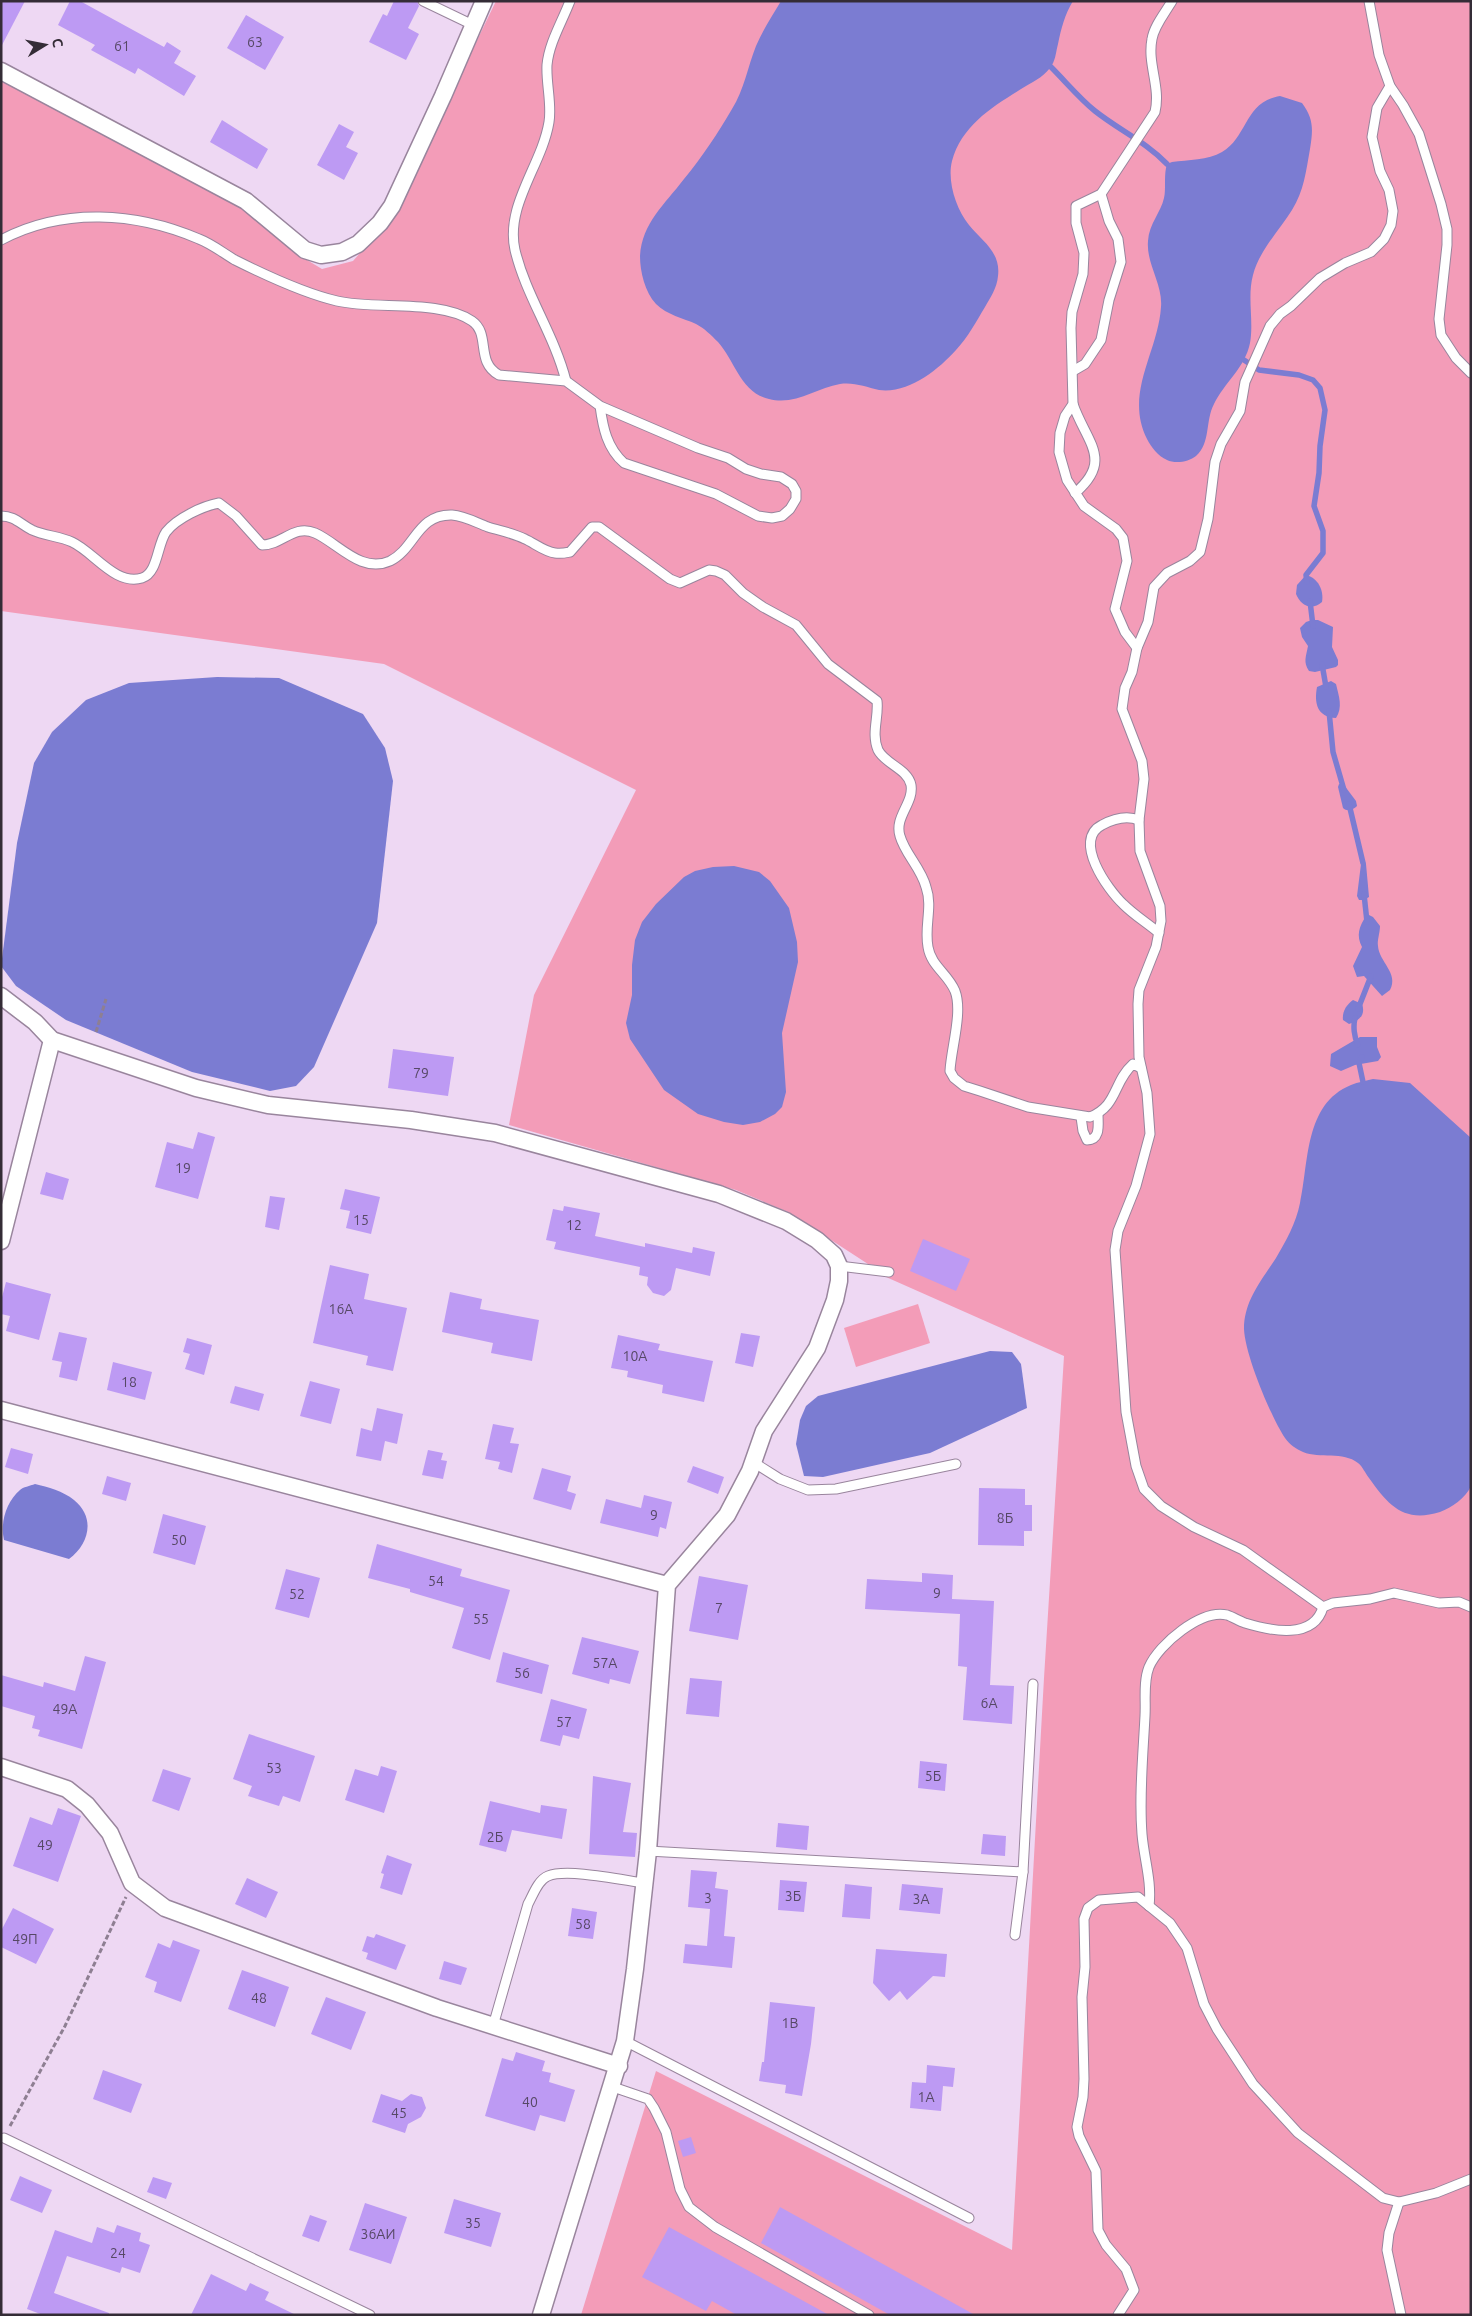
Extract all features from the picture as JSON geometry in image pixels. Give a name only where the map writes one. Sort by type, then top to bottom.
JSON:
[{"type":"street","points":[[1,71],[246,201],[305,250],[321,255],[342,252],[358,244],[380,222],[392,206],[444,96],[472,25],[484,1]]},
{"type":"street","points":[[1,996],[35,1022],[52,1040],[196,1088],[268,1105],[411,1120],[495,1132],[719,1194],[794,1226],[834,1255],[839,1266],[839,1281],[835,1300],[817,1348],[764,1431],[753,1462],[727,1515],[667,1585],[648,1851],[625,2041],[613,2087],[541,2315]]},
{"type":"street","points":[[1,1241],[52,1040]]},
{"type":"street","points":[[1,1410],[667,1585]]},
{"type":"street","points":[[1,1766],[67,1789],[87,1804],[110,1832],[132,1883],[165,1908],[437,2008],[619,2066]]},
{"type":"lane","points":[[423,1],[472,25]]},
{"type":"lane","points":[[566,381],[556,346],[524,277],[515,248],[514,226],[518,205],[549,122],[547,65],[551,46],[570,1]]},
{"type":"lane","points":[[1074,493],[1093,475],[1096,457],[1073,404],[1072,312],[1083,274],[1084,253],[1076,223],[1076,206],[1101,194],[1151,119],[1158,99],[1151,56],[1152,38],[1172,1]]},
{"type":"lane","points":[[1369,1],[1380,55],[1390,86],[1419,134],[1442,204],[1447,229],[1447,252],[1439,319],[1441,335],[1446,345],[1471,373]]},
{"type":"lane","points":[[1324,1607],[1243,1550],[1194,1527],[1161,1506],[1144,1489],[1139,1478],[1126,1412],[1116,1250],[1118,1231],[1136,1186],[1150,1134],[1149,1112],[1141,1068],[1137,1015],[1139,990],[1151,962],[1159,933],[1160,906],[1140,851],[1138,820],[1144,779],[1142,761],[1122,709],[1125,688],[1132,672],[1137,648],[1148,622],[1154,586],[1168,573],[1190,562],[1200,552],[1208,520],[1215,462],[1221,444],[1240,411],[1245,382],[1270,326],[1280,314],[1331,270],[1371,252],[1384,239],[1391,225],[1393,211],[1388,190],[1380,171],[1372,137],[1377,108],[1390,86]]},
{"type":"lane","points":[[1073,371],[1085,364],[1101,340],[1108,300],[1121,262],[1118,239],[1109,221],[1101,194]]},
{"type":"lane","points":[[1,240],[20,230],[74,218],[97,216],[127,218],[164,227],[200,240],[258,271],[330,299],[354,305],[409,306],[458,315],[472,321],[478,328],[486,363],[490,371],[499,375],[517,378],[566,381],[600,406],[698,448],[728,458],[746,469],[761,474],[781,477],[792,484],[796,491],[796,499],[790,509],[782,516],[772,518],[758,516],[716,494],[624,463],[616,456],[606,437],[600,406]]},
{"type":"lane","points":[[1073,404],[1065,416],[1060,433],[1059,452],[1067,480],[1074,493],[1084,506],[1116,529],[1123,538],[1127,561],[1115,609],[1125,632],[1137,648]]},
{"type":"lane","points":[[1,516],[11,517],[30,529],[73,542],[88,551],[115,574],[131,579],[147,576],[152,570],[166,533],[174,524],[208,505],[219,503],[236,516],[262,545],[274,543],[298,530],[304,530],[325,538],[352,557],[379,564],[391,560],[398,555],[425,524],[442,516],[453,515],[508,532],[554,553],[570,552],[584,533],[592,527],[599,527],[680,583],[688,581],[708,570],[725,575],[743,594],[796,625],[828,664],[877,701],[875,730],[879,752],[907,776],[911,784],[911,793],[898,824],[900,836],[920,873],[929,900],[926,938],[928,950],[932,960],[949,979],[956,993],[958,1006],[950,1071],[954,1078],[964,1086],[1028,1107],[1090,1117],[1098,1114],[1112,1102],[1124,1072],[1133,1064],[1141,1068]]},
{"type":"lane","points":[[1138,820],[1129,817],[1096,827],[1091,837],[1090,848],[1093,860],[1107,886],[1122,903],[1159,933]]},
{"type":"lane","points":[[1081,1117],[1083,1131],[1087,1140],[1092,1140],[1096,1136],[1098,1128],[1098,1114]]},
{"type":"lane","points":[[839,1266],[860,1267],[889,1272]]},
{"type":"lane","points":[[753,1462],[780,1478],[808,1490],[836,1489],[956,1464]]},
{"type":"lane","points":[[1149,1906],[1150,1879],[1142,1834],[1146,1683],[1148,1669],[1155,1657],[1172,1638],[1195,1622],[1206,1617],[1227,1615],[1244,1623],[1266,1628],[1300,1630],[1310,1626],[1320,1618],[1324,1607],[1333,1603],[1370,1599],[1394,1593],[1439,1603],[1470,1603]]},
{"type":"lane","points":[[1015,1935],[1022,1872],[1034,1684]]},
{"type":"lane","points":[[648,1851],[1022,1872]]},
{"type":"lane","points":[[493,2026],[528,1904],[546,1876],[560,1873],[644,1883]]},
{"type":"lane","points":[[1118,2315],[1134,2290],[1126,2269],[1106,2245],[1098,2230],[1096,2171],[1079,2136],[1077,2127],[1083,2097],[1084,2079],[1082,2026],[1085,1967],[1084,1919],[1088,1908],[1099,1900],[1138,1897],[1170,1923],[1187,1948],[1204,2004],[1217,2030],[1253,2084],[1298,2134],[1383,2198],[1399,2202],[1436,2193],[1471,2179]]},
{"type":"lane","points":[[625,2041],[969,2218]]},
{"type":"lane","points":[[613,2087],[648,2099],[654,2108],[666,2132],[680,2189],[689,2207],[714,2227],[869,2315]]},
{"type":"lane","points":[[4,2138],[370,2315]]},
{"type":"lane","points":[[1399,2202],[1389,2233],[1386,2250],[1401,2315]]},
{"type":"path","points":[[96,1032],[106,999]]},
{"type":"path","points":[[4,2138],[65,2026],[132,1883]]},
{"type":"shaded area","points":[[496,1],[1471,1],[1471,2315],[581,2315],[656,2071],[1012,2250],[1064,1356],[886,1277],[890,1268],[868,1264],[788,1212],[736,1190],[509,1125],[534,995],[636,790],[384,664],[1,611],[1,81],[250,210],[302,257],[322,269],[353,261],[381,229],[401,198]]},
{"type":"shaded area","points":[[781,1],[1073,1],[1060,33],[1050,69],[981,117],[963,136],[957,148],[951,169],[954,194],[964,218],[997,260],[996,285],[968,335],[956,350],[922,379],[901,388],[879,390],[860,385],[840,384],[788,400],[779,401],[759,396],[745,383],[715,339],[699,326],[660,308],[652,299],[644,282],[640,256],[645,234],[656,214],[691,171],[732,109],[743,86],[756,46]]},
{"type":"shaded area","points":[[1280,96],[1302,103],[1311,120],[1311,142],[1302,188],[1292,210],[1265,249],[1256,266],[1251,283],[1250,343],[1244,360],[1214,404],[1204,445],[1201,451],[1190,460],[1182,462],[1170,461],[1158,454],[1147,439],[1141,422],[1139,405],[1144,373],[1159,324],[1161,307],[1160,290],[1149,258],[1148,241],[1150,229],[1164,198],[1167,164],[1204,158],[1222,152],[1237,138],[1259,105]]},
{"type":"shaded area","points":[[1306,575],[1314,579],[1321,589],[1322,602],[1311,607],[1301,602],[1296,594],[1297,585]]},
{"type":"shaded area","points":[[1318,620],[1333,627],[1332,647],[1338,660],[1336,667],[1315,672],[1309,671],[1307,668],[1308,646],[1302,637],[1300,628],[1306,622]]},
{"type":"shaded area","points":[[217,677],[279,678],[363,714],[385,748],[393,781],[377,923],[314,1067],[296,1086],[270,1091],[192,1072],[66,1020],[16,986],[1,966],[17,843],[34,763],[52,732],[86,700],[129,683]]},
{"type":"shaded area","points":[[1331,681],[1336,684],[1340,702],[1336,718],[1321,712],[1316,698],[1317,687]]},
{"type":"shaded area","points":[[1339,784],[1344,785],[1356,801],[1357,806],[1354,809],[1348,810],[1343,808]]},
{"type":"shaded area","points":[[1362,856],[1366,864],[1369,897],[1359,900],[1357,896]]},
{"type":"shaded area","points":[[734,866],[759,872],[770,881],[789,908],[797,942],[798,962],[782,1033],[786,1092],[782,1107],[775,1114],[760,1122],[743,1125],[724,1122],[698,1114],[664,1090],[630,1039],[626,1023],[632,995],[632,965],[635,940],[642,922],[656,904],[684,877],[695,871],[713,867]]},
{"type":"shaded area","points":[[1369,915],[1380,926],[1379,952],[1392,978],[1390,990],[1382,996],[1364,976],[1357,977],[1353,966],[1362,947],[1359,939],[1360,927],[1366,916]]},
{"type":"shaded area","points":[[1353,1000],[1362,1004],[1363,1011],[1359,1019],[1349,1024],[1343,1020],[1343,1014],[1346,1006]]},
{"type":"shaded area","points":[[1360,1037],[1377,1037],[1377,1047],[1381,1057],[1378,1061],[1355,1065],[1341,1071],[1330,1066],[1331,1054]]},
{"type":"shaded area","points":[[1373,1079],[1410,1083],[1471,1138],[1471,1486],[1462,1499],[1454,1505],[1440,1512],[1427,1515],[1417,1515],[1399,1510],[1383,1497],[1361,1466],[1352,1459],[1310,1454],[1298,1450],[1289,1443],[1279,1428],[1266,1401],[1245,1340],[1245,1319],[1250,1300],[1276,1258],[1296,1218],[1311,1136],[1317,1120],[1324,1106],[1336,1094],[1351,1085]]},
{"type":"shaded area","points":[[918,1304],[930,1343],[856,1367],[844,1328]]},
{"type":"shaded area","points":[[990,1351],[1012,1352],[1021,1364],[1027,1408],[930,1453],[823,1477],[804,1476],[796,1444],[800,1420],[806,1406],[818,1396]]},
{"type":"shaded area","points":[[35,1484],[70,1497],[81,1507],[85,1515],[87,1531],[85,1538],[76,1553],[69,1559],[4,1540],[5,1513],[11,1500],[21,1489]]},
{"type":"building","points":[[1,1],[25,1],[1,47]]},
{"type":"building","points":[[70,1],[80,1],[164,47],[167,42],[181,51],[174,63],[196,76],[184,96],[138,68],[135,74],[91,50],[95,45],[58,25]]},
{"type":"building","points":[[394,1],[417,1],[419,6],[408,28],[419,34],[406,60],[369,42],[383,14],[387,16]]},
{"type":"building","points":[[246,15],[284,37],[265,70],[227,48]]},
{"type":"building","points":[[222,120],[268,149],[257,169],[210,142]]},
{"type":"building","points":[[339,124],[354,132],[346,147],[358,153],[344,180],[317,165]]},
{"type":"building","points":[[393,1049],[454,1057],[448,1096],[388,1088]]},
{"type":"building","points":[[198,1132],[215,1137],[198,1199],[155,1187],[167,1142],[193,1149]]},
{"type":"building","points":[[46,1172],[69,1179],[63,1200],[40,1194]]},
{"type":"building","points":[[345,1189],[380,1197],[371,1234],[346,1228],[350,1211],[340,1209]]},
{"type":"building","points":[[270,1196],[285,1198],[279,1230],[265,1227]]},
{"type":"building","points":[[564,1206],[600,1213],[595,1236],[645,1247],[645,1243],[692,1253],[693,1247],[715,1252],[710,1276],[676,1268],[671,1290],[664,1296],[653,1293],[647,1285],[648,1277],[639,1275],[640,1267],[554,1249],[556,1242],[546,1240],[553,1209],[563,1211]]},
{"type":"building","points":[[923,1239],[970,1259],[956,1291],[910,1271]]},
{"type":"building","points":[[330,1265],[369,1274],[364,1299],[407,1308],[393,1371],[366,1365],[368,1356],[313,1343]]},
{"type":"building","points":[[6,1282],[51,1294],[39,1340],[6,1331],[10,1316],[1,1314],[1,1301]]},
{"type":"building","points":[[450,1292],[482,1299],[480,1309],[539,1320],[532,1361],[491,1353],[493,1343],[442,1332]]},
{"type":"building","points":[[59,1332],[87,1338],[77,1381],[59,1377],[62,1362],[52,1360]]},
{"type":"building","points":[[741,1333],[760,1336],[753,1367],[735,1363]]},
{"type":"building","points":[[618,1335],[660,1344],[658,1350],[713,1361],[704,1402],[662,1393],[663,1385],[627,1377],[628,1371],[611,1368]]},
{"type":"building","points":[[187,1338],[212,1345],[204,1375],[185,1369],[190,1354],[183,1352]]},
{"type":"building","points":[[113,1362],[152,1372],[145,1400],[107,1390]]},
{"type":"building","points":[[310,1381],[340,1389],[331,1424],[300,1416]]},
{"type":"building","points":[[235,1386],[264,1394],[259,1411],[230,1403]]},
{"type":"building","points":[[377,1408],[403,1414],[397,1444],[385,1441],[381,1461],[356,1456],[361,1428],[372,1431]]},
{"type":"building","points":[[493,1424],[514,1428],[510,1443],[519,1444],[512,1473],[498,1469],[500,1462],[485,1459]]},
{"type":"building","points":[[11,1448],[33,1454],[28,1474],[5,1467]]},
{"type":"building","points":[[428,1450],[443,1453],[441,1460],[447,1461],[443,1479],[422,1475]]},
{"type":"building","points":[[693,1466],[724,1477],[718,1494],[687,1482]]},
{"type":"building","points":[[542,1468],[571,1476],[567,1491],[576,1494],[571,1510],[533,1499]]},
{"type":"building","points":[[107,1476],[131,1483],[126,1501],[102,1494]]},
{"type":"building","points":[[979,1488],[1025,1489],[1025,1505],[1032,1505],[1032,1531],[1024,1531],[1024,1546],[978,1545]]},
{"type":"building","points":[[644,1495],[672,1502],[666,1529],[660,1527],[658,1537],[600,1523],[606,1499],[641,1508]]},
{"type":"building","points":[[163,1514],[206,1526],[195,1565],[153,1553]]},
{"type":"building","points":[[377,1544],[462,1569],[460,1576],[510,1590],[490,1660],[452,1648],[464,1608],[410,1592],[410,1589],[368,1578]]},
{"type":"building","points":[[286,1569],[320,1578],[309,1618],[275,1609]]},
{"type":"building","points":[[922,1573],[953,1575],[952,1599],[994,1601],[990,1685],[1014,1686],[1012,1724],[963,1720],[967,1667],[958,1666],[960,1614],[865,1609],[867,1579],[922,1582]]},
{"type":"building","points":[[699,1576],[748,1585],[738,1640],[689,1631]]},
{"type":"building","points":[[582,1637],[639,1651],[630,1684],[610,1679],[609,1684],[572,1674]]},
{"type":"building","points":[[503,1652],[549,1665],[542,1694],[496,1682]]},
{"type":"building","points":[[85,1656],[106,1662],[82,1749],[38,1736],[40,1730],[32,1728],[35,1716],[1,1706],[1,1675],[43,1687],[44,1682],[75,1691]]},
{"type":"building","points":[[690,1678],[722,1681],[719,1717],[686,1714]]},
{"type":"building","points":[[551,1699],[587,1709],[579,1739],[563,1735],[560,1746],[540,1741]]},
{"type":"building","points":[[249,1734],[315,1756],[300,1802],[283,1796],[279,1806],[248,1796],[252,1786],[233,1779]]},
{"type":"building","points":[[920,1761],[947,1764],[945,1791],[918,1788]]},
{"type":"building","points":[[381,1766],[397,1771],[384,1813],[345,1800],[355,1769],[378,1776]]},
{"type":"building","points":[[163,1769],[191,1778],[179,1811],[152,1801]]},
{"type":"building","points":[[593,1776],[631,1783],[623,1832],[637,1833],[635,1857],[589,1854]]},
{"type":"building","points":[[490,1801],[540,1813],[541,1805],[567,1809],[562,1839],[512,1830],[506,1852],[479,1845]]},
{"type":"building","points":[[58,1808],[81,1816],[58,1882],[13,1866],[30,1817],[52,1825]]},
{"type":"building","points":[[778,1823],[809,1826],[807,1850],[776,1847]]},
{"type":"building","points":[[983,1834],[1006,1836],[1005,1856],[981,1854]]},
{"type":"building","points":[[387,1855],[412,1864],[402,1895],[380,1888],[384,1874],[381,1873]]},
{"type":"building","points":[[691,1870],[717,1872],[715,1888],[728,1890],[724,1936],[735,1937],[732,1968],[683,1963],[685,1944],[707,1946],[710,1909],[688,1907]]},
{"type":"building","points":[[247,1878],[278,1892],[266,1918],[235,1904]]},
{"type":"building","points":[[780,1880],[807,1882],[804,1912],[778,1910]]},
{"type":"building","points":[[845,1884],[872,1887],[870,1919],[842,1917]]},
{"type":"building","points":[[902,1884],[943,1888],[940,1914],[899,1910]]},
{"type":"building","points":[[13,1908],[54,1929],[36,1964],[1,1947],[1,1931]]},
{"type":"building","points":[[572,1908],[597,1912],[593,1939],[568,1936]]},
{"type":"building","points":[[376,1934],[406,1945],[396,1970],[366,1959],[368,1953],[362,1951],[367,1936],[374,1938]]},
{"type":"building","points":[[173,1940],[200,1950],[181,2002],[154,1992],[157,1982],[145,1977],[158,1943],[170,1948]]},
{"type":"building","points":[[876,1949],[947,1954],[945,1977],[933,1976],[907,2000],[900,1991],[889,2001],[873,1983]]},
{"type":"building","points":[[444,1961],[467,1968],[461,1985],[439,1979]]},
{"type":"building","points":[[242,1970],[289,1987],[275,2027],[228,2009]]},
{"type":"building","points":[[326,1997],[366,2012],[351,2050],[311,2034]]},
{"type":"building","points":[[770,2002],[815,2007],[802,2096],[785,2093],[786,2085],[759,2081],[762,2062],[764,2062]]},
{"type":"building","points":[[516,2052],[545,2061],[542,2071],[551,2073],[549,2082],[575,2090],[565,2122],[540,2115],[535,2131],[485,2116],[502,2058],[513,2061]]},
{"type":"building","points":[[927,2065],[955,2068],[953,2087],[943,2086],[941,2111],[910,2108],[912,2082],[926,2083]]},
{"type":"building","points":[[103,2070],[142,2084],[131,2113],[93,2099]]},
{"type":"building","points":[[381,2094],[402,2101],[411,2094],[422,2097],[426,2108],[421,2117],[408,2124],[405,2133],[372,2122]]},
{"type":"building","points":[[691,2137],[696,2153],[683,2157],[678,2141]]},
{"type":"building","points":[[20,2176],[52,2190],[42,2213],[10,2200]]},
{"type":"building","points":[[153,2177],[172,2183],[166,2199],[147,2192]]},
{"type":"building","points":[[454,2199],[501,2213],[491,2247],[444,2233]]},
{"type":"building","points":[[365,2203],[407,2217],[391,2264],[349,2250]]},
{"type":"building","points":[[780,2207],[975,2315],[890,2315],[761,2243]]},
{"type":"building","points":[[310,2215],[327,2221],[319,2242],[302,2236]]},
{"type":"building","points":[[117,2225],[141,2233],[139,2241],[150,2245],[140,2273],[122,2267],[120,2273],[67,2256],[54,2293],[109,2313],[109,2315],[43,2315],[27,2309],[55,2230],[92,2243],[97,2227],[114,2233]]},
{"type":"building","points":[[669,2227],[829,2315],[737,2315],[712,2301],[706,2311],[642,2277]]},
{"type":"building","points":[[211,2274],[246,2291],[250,2283],[269,2292],[265,2300],[296,2315],[191,2315]]},
{"type":"waterway","points":[[1051,67],[1095,111],[1150,149],[1167,164]]},
{"type":"waterway","points":[[1244,360],[1259,370],[1299,375],[1313,380],[1320,388],[1325,410],[1314,506],[1323,531],[1323,553],[1306,575],[1307,582]]},
{"type":"waterway","points":[[1310,601],[1313,626]]},
{"type":"waterway","points":[[1322,664],[1326,687]]},
{"type":"waterway","points":[[1329,711],[1333,752],[1344,790]]},
{"type":"waterway","points":[[1349,804],[1363,863]]},
{"type":"waterway","points":[[1364,894],[1367,922]]},
{"type":"waterway","points":[[1358,1009],[1371,976]]},
{"type":"waterway","points":[[1355,1018],[1354,1032],[1358,1045]]},
{"type":"waterway","points":[[1362,1057],[1359,1063],[1363,1082]]}]
